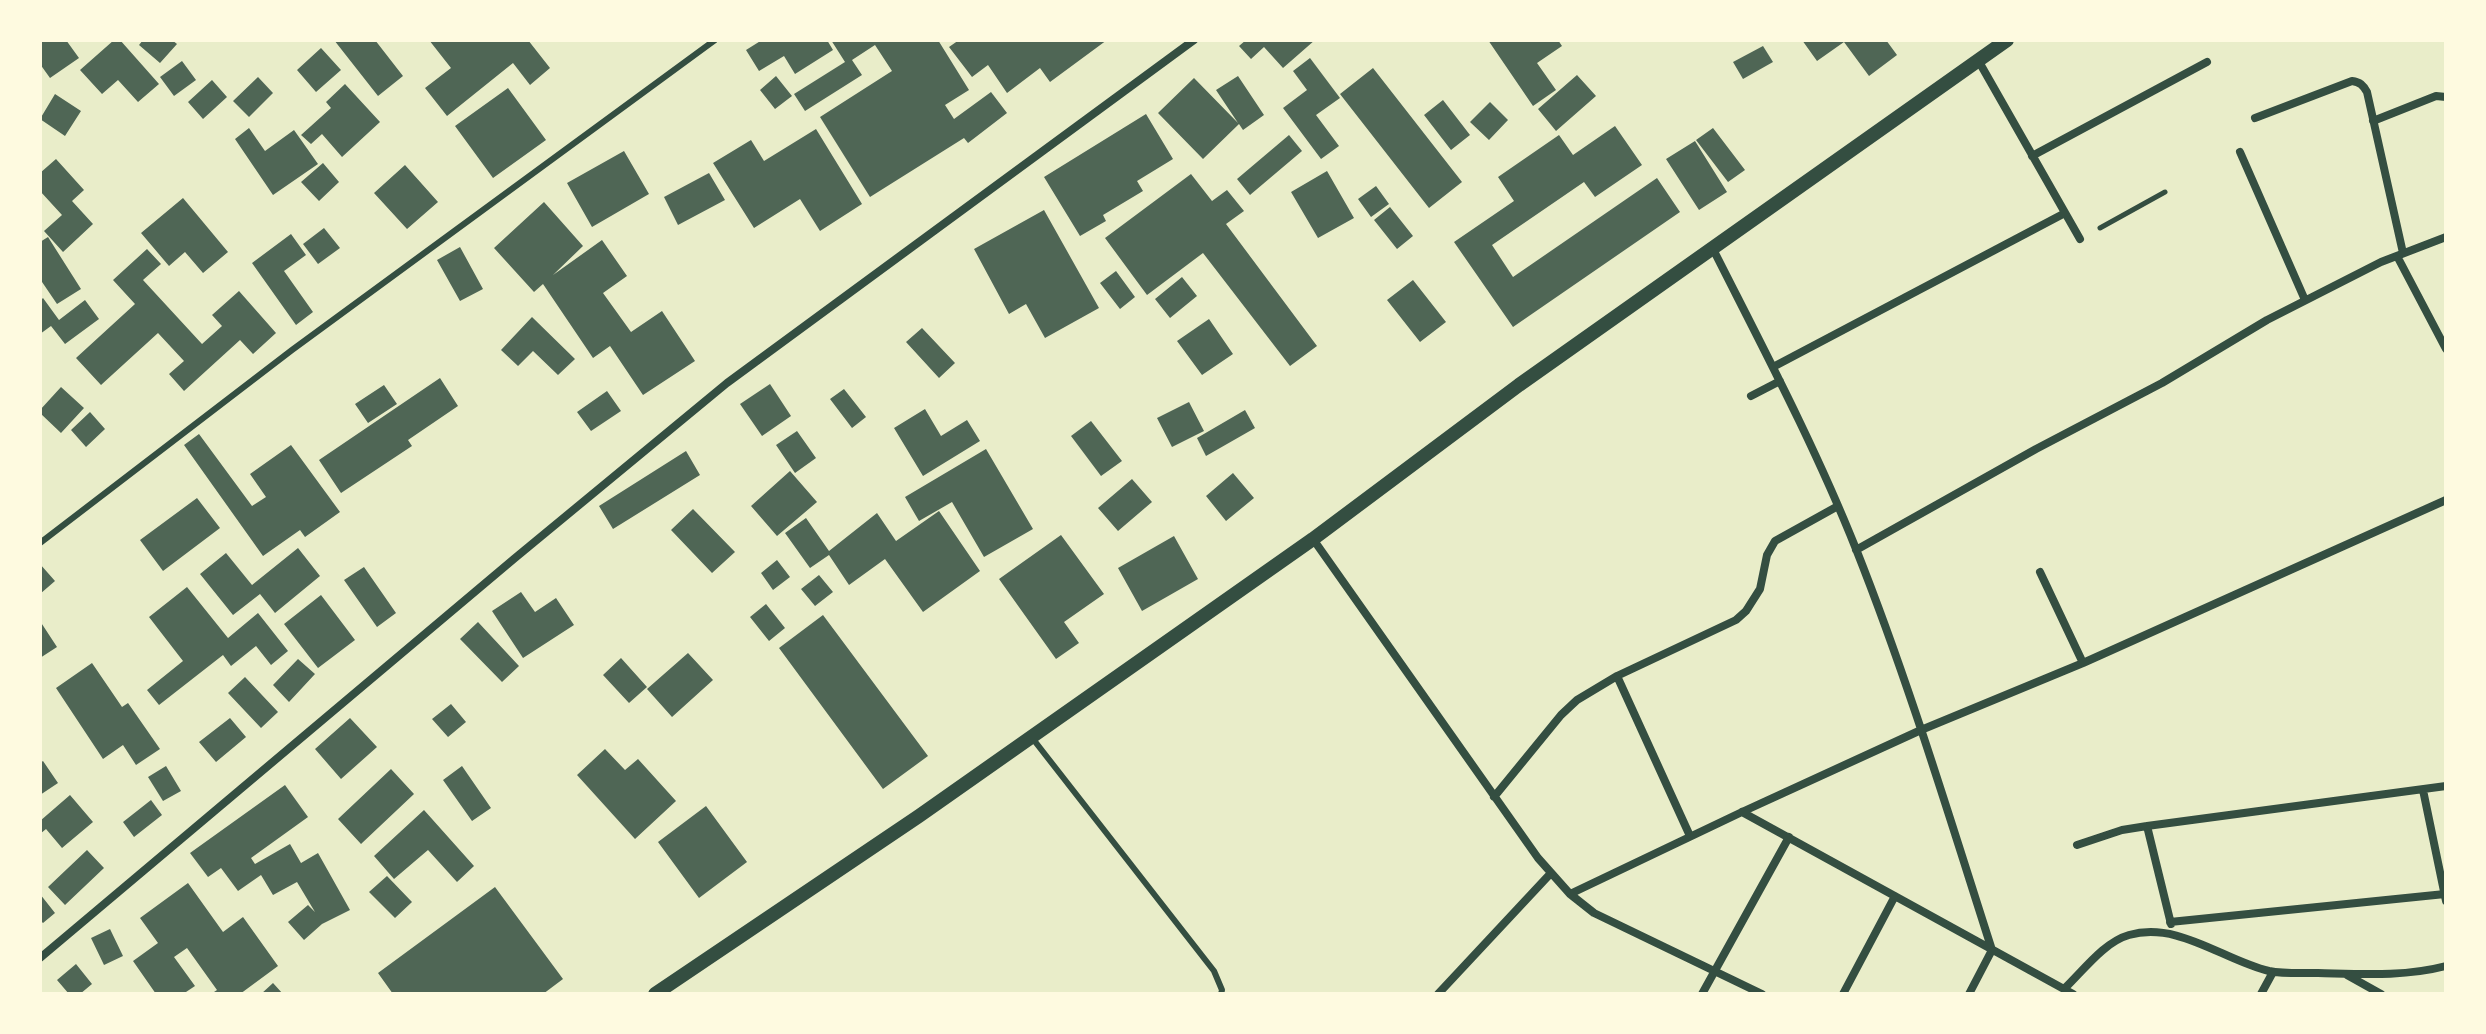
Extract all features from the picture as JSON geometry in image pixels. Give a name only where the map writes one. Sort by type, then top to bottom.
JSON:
[{"type":"street","points":[[40,958],[502,568],[727,383],[1194,40]]},
{"type":"street","points":[[655,994],[919,816],[1313,539],[1519,385],[2007,40]]},
{"type":"street","points":[[1978,60],[2080,239]]},
{"type":"street","points":[[2032,156],[2207,62]]},
{"type":"street","points":[[2255,118],[2352,81],[2364,86],[2400,254],[2446,349]]},
{"type":"street","points":[[2373,121],[2436,96],[2446,97]]},
{"type":"street","points":[[2240,152],[2305,300]]},
{"type":"street","points":[[1773,367],[2065,213]]},
{"type":"street","points":[[1856,550],[2036,449],[2162,383],[2267,320],[2400,254],[2446,237]]},
{"type":"street","points":[[1713,249],[1780,381],[1838,506],[1921,730],[1992,950],[1969,994]]},
{"type":"street","points":[[1751,396],[1780,381]]},
{"type":"street","points":[[1570,894],[1921,730],[2083,663],[2446,500]]},
{"type":"street","points":[[1494,797],[1561,715],[1577,700],[1617,676],[1736,620],[1760,589],[1767,555],[1775,541],[1838,506]]},
{"type":"street","points":[[1313,539],[1538,858],[1570,894],[1594,913],[1762,994]]},
{"type":"street","points":[[2040,572],[2083,663]]},
{"type":"street","points":[[1617,676],[1690,836]]},
{"type":"street","points":[[2077,845],[2122,830],[2147,826],[2446,786]]},
{"type":"street","points":[[2170,922],[2445,897],[2423,790]]},
{"type":"street","points":[[1742,812],[2073,994]]},
{"type":"street","points":[[2147,826],[2173,933]]},
{"type":"street","points":[[1702,994],[1789,837]]},
{"type":"street","points":[[1440,993],[1551,873]]},
{"type":"street","points":[[1843,994],[1895,896]]},
{"type":"street","points":[[2064,989],[2111,944],[2127,935],[2152,930],[2173,933],[2244,964],[2273,972],[2403,974],[2446,966]]},
{"type":"street","points":[[2261,994],[2273,972]]},
{"type":"street","points":[[2343,973],[2381,994]]},
{"type":"lane","points":[[40,543],[292,350],[715,40]]},
{"type":"lane","points":[[1031,736],[1214,971],[1221,994]]},
{"type":"path","points":[[2080,239],[2165,192]]},
{"type":"building","points":[[40,40],[66,40],[79,58],[50,78],[40,64]]},
{"type":"building","points":[[114,40],[120,40],[159,84],[138,102],[118,80],[102,94],[80,70]]},
{"type":"building","points":[[143,40],[172,40],[177,44],[160,63],[139,45]]},
{"type":"building","points":[[334,40],[375,40],[403,76],[378,96]]},
{"type":"building","points":[[429,40],[528,40],[550,68],[530,85],[513,63],[447,116],[425,88],[451,68]]},
{"type":"building","points":[[762,40],[827,40],[833,50],[795,74],[784,56],[759,71],[746,50]]},
{"type":"building","points":[[831,40],[938,40],[969,90],[945,105],[954,119],[991,92],[1007,113],[968,143],[964,138],[870,197],[820,117],[892,71],[875,45],[852,60],[862,75],[805,111],[794,94],[845,62]]},
{"type":"building","points":[[959,40],[1107,40],[1050,82],[1040,68],[1007,93],[988,65],[972,77],[949,47]]},
{"type":"building","points":[[1246,40],[1315,40],[1283,68],[1264,47],[1251,59],[1239,46]]},
{"type":"building","points":[[1488,40],[1558,40],[1562,46],[1537,63],[1556,90],[1533,106]]},
{"type":"building","points":[[1802,40],[1886,40],[1897,55],[1869,76],[1844,42],[1817,61]]},
{"type":"building","points":[[1763,46],[1773,62],[1743,79],[1733,62]]},
{"type":"building","points":[[321,48],[341,70],[316,92],[297,70]]},
{"type":"building","points":[[1310,58],[1340,98],[1316,115],[1339,146],[1321,159],[1283,108],[1307,90],[1293,71]]},
{"type":"building","points":[[182,61],[196,80],[174,96],[160,77]]},
{"type":"building","points":[[1373,68],[1462,182],[1429,208],[1340,94]]},
{"type":"building","points":[[1577,75],[1596,96],[1556,131],[1538,109]]},
{"type":"building","points":[[776,76],[792,96],[775,109],[760,90]]},
{"type":"building","points":[[1238,76],[1264,115],[1243,130],[1239,124],[1203,159],[1158,113],[1194,78],[1238,123],[1216,90]]},
{"type":"building","points":[[258,77],[273,93],[249,117],[233,101]]},
{"type":"building","points":[[212,80],[227,97],[203,119],[188,102]]},
{"type":"building","points":[[345,84],[380,122],[342,157],[322,134],[311,144],[301,135],[331,108],[326,102]]},
{"type":"building","points":[[508,88],[546,140],[493,178],[455,126]]},
{"type":"building","points":[[55,94],[81,111],[65,136],[40,119]]},
{"type":"building","points":[[1443,100],[1470,135],[1451,150],[1424,115]]},
{"type":"building","points":[[1490,102],[1508,120],[1489,140],[1470,122]]},
{"type":"building","points":[[1146,114],[1173,159],[1137,181],[1143,191],[1103,215],[1106,221],[1080,236],[1044,177]]},
{"type":"building","points":[[1615,126],[1642,165],[1595,197],[1584,182],[1492,245],[1513,277],[1657,178],[1680,212],[1513,327],[1454,242],[1514,201],[1498,177],[1559,135],[1573,155]]},
{"type":"building","points":[[249,128],[265,151],[294,130],[318,164],[273,195],[235,139]]},
{"type":"building","points":[[1713,128],[1745,170],[1728,182],[1696,140]]},
{"type":"building","points":[[816,129],[862,204],[820,231],[800,199],[754,228],[713,163],[751,140],[764,161]]},
{"type":"building","points":[[1289,135],[1302,151],[1250,195],[1237,179]]},
{"type":"building","points":[[1695,141],[1727,192],[1699,210],[1666,159]]},
{"type":"building","points":[[624,151],[649,194],[592,227],[567,183]]},
{"type":"building","points":[[56,159],[84,190],[72,201],[93,224],[63,252],[44,231],[62,215],[40,191],[40,173]]},
{"type":"building","points":[[323,163],[339,182],[319,201],[301,182]]},
{"type":"building","points":[[405,165],[438,202],[407,229],[374,193]]},
{"type":"building","points":[[1327,171],[1354,218],[1318,238],[1291,192]]},
{"type":"building","points":[[709,173],[725,200],[678,225],[664,197]]},
{"type":"building","points":[[1191,174],[1212,201],[1227,190],[1244,211],[1226,224],[1317,346],[1290,366],[1203,253],[1147,295],[1105,238]]},
{"type":"building","points":[[1376,186],[1389,204],[1371,217],[1358,199]]},
{"type":"building","points":[[183,198],[228,252],[203,273],[185,252],[169,266],[141,233]]},
{"type":"building","points":[[544,202],[583,246],[553,275],[602,240],[627,276],[603,293],[631,332],[662,311],[695,361],[643,395],[610,346],[593,358],[543,284],[534,292],[494,248]]},
{"type":"building","points":[[1390,207],[1413,236],[1397,249],[1374,220]]},
{"type":"building","points":[[1044,210],[1099,308],[1045,338],[1026,304],[1009,314],[974,249]]},
{"type":"building","points":[[324,228],[340,248],[318,264],[303,244]]},
{"type":"building","points":[[291,234],[306,255],[284,271],[313,312],[296,325],[252,263]]},
{"type":"building","points":[[48,237],[81,289],[57,304],[40,279],[40,242]]},
{"type":"building","points":[[460,247],[483,289],[460,301],[437,260]]},
{"type":"building","points":[[147,249],[161,264],[143,280],[202,344],[222,326],[212,315],[239,291],[276,333],[253,354],[240,340],[184,391],[169,374],[184,361],[158,333],[101,385],[76,358],[135,304],[113,280]]},
{"type":"building","points":[[1116,271],[1135,297],[1120,309],[1100,283]]},
{"type":"building","points":[[1182,277],[1197,296],[1170,318],[1155,299]]},
{"type":"building","points":[[1413,280],[1446,322],[1420,342],[1387,300]]},
{"type":"building","points":[[43,298],[59,320],[85,300],[99,319],[65,344],[51,326],[40,334],[40,301]]},
{"type":"building","points":[[532,317],[575,359],[558,375],[533,351],[518,366],[501,350]]},
{"type":"building","points":[[1209,319],[1233,354],[1202,375],[1177,341]]},
{"type":"building","points":[[922,328],[955,363],[939,378],[906,342]]},
{"type":"building","points":[[440,378],[458,406],[408,440],[412,446],[341,493],[319,460]]},
{"type":"building","points":[[770,384],[791,416],[762,436],[740,404]]},
{"type":"building","points":[[384,385],[397,404],[368,423],[355,404]]},
{"type":"building","points":[[61,387],[84,408],[61,433],[40,410]]},
{"type":"building","points":[[844,389],[866,417],[852,428],[830,399]]},
{"type":"building","points":[[607,391],[621,411],[591,431],[577,412]]},
{"type":"building","points":[[1189,402],[1204,431],[1172,447],[1157,418]]},
{"type":"building","points":[[925,409],[941,436],[967,420],[980,441],[923,476],[894,428]]},
{"type":"building","points":[[1245,410],[1255,428],[1206,456],[1197,438]]},
{"type":"building","points":[[90,412],[105,429],[86,447],[71,430]]},
{"type":"building","points":[[1091,421],[1122,461],[1101,476],[1071,436]]},
{"type":"building","points":[[797,431],[816,458],[795,473],[776,445]]},
{"type":"building","points":[[199,434],[252,506],[266,497],[250,474],[291,445],[340,512],[305,537],[300,530],[263,556],[184,445]]},
{"type":"building","points":[[986,449],[1033,529],[984,557],[952,502],[919,521],[905,497]]},
{"type":"building","points":[[686,451],[700,475],[613,529],[599,506]]},
{"type":"building","points":[[790,471],[817,502],[777,536],[751,506]]},
{"type":"building","points":[[1233,473],[1254,498],[1226,521],[1206,496]]},
{"type":"building","points":[[1132,479],[1152,502],[1118,531],[1098,508]]},
{"type":"building","points":[[197,498],[220,528],[163,571],[140,540]]},
{"type":"building","points":[[693,509],[735,552],[712,573],[671,530]]},
{"type":"building","points":[[939,511],[980,571],[923,612],[885,559],[849,585],[829,555],[810,568],[785,533],[806,518],[829,551],[877,513],[896,541]]},
{"type":"building","points":[[1061,535],[1104,594],[1064,622],[1079,643],[1056,659],[999,579]]},
{"type":"building","points":[[1174,536],[1198,579],[1142,611],[1118,568]]},
{"type":"building","points":[[298,548],[320,576],[275,613],[260,594],[233,615],[200,574],[226,553],[252,585]]},
{"type":"building","points":[[777,560],[790,577],[773,590],[761,573]]},
{"type":"building","points":[[40,564],[55,581],[40,594]]},
{"type":"building","points":[[364,567],[396,613],[377,627],[344,580]]},
{"type":"building","points":[[819,575],[833,592],[815,606],[801,589]]},
{"type":"building","points":[[187,587],[228,638],[258,613],[288,651],[271,665],[256,646],[231,666],[223,655],[159,705],[147,690],[183,661],[149,617]]},
{"type":"building","points":[[521,592],[535,612],[556,598],[574,625],[523,658],[492,611]]},
{"type":"building","points":[[321,595],[355,640],[318,668],[284,624]]},
{"type":"building","points":[[766,604],[785,628],[769,641],[750,617]]},
{"type":"building","points":[[823,615],[928,756],[883,789],[779,648]]},
{"type":"building","points":[[40,621],[57,647],[40,658]]},
{"type":"building","points":[[478,622],[519,666],[502,682],[460,639]]},
{"type":"building","points":[[688,653],[713,680],[672,717],[647,689]]},
{"type":"building","points":[[621,658],[647,687],[629,703],[603,675]]},
{"type":"building","points":[[298,659],[315,674],[289,702],[273,685]]},
{"type":"building","points":[[92,663],[122,707],[128,703],[160,749],[136,765],[123,745],[103,759],[56,688]]},
{"type":"building","points":[[245,677],[278,712],[261,728],[228,693]]},
{"type":"building","points":[[451,704],[466,722],[448,737],[432,719]]},
{"type":"building","points":[[230,718],[246,737],[216,762],[199,742]]},
{"type":"building","points":[[350,718],[377,747],[341,779],[315,749]]},
{"type":"building","points":[[605,749],[625,770],[638,759],[676,801],[635,839],[577,775]]},
{"type":"building","points":[[43,761],[58,783],[40,795],[40,763]]},
{"type":"building","points":[[166,766],[181,791],[163,801],[148,777]]},
{"type":"building","points":[[462,766],[491,808],[472,821],[443,780]]},
{"type":"building","points":[[391,769],[414,794],[361,844],[338,819]]},
{"type":"building","points":[[285,785],[308,817],[251,858],[255,864],[290,844],[301,863],[318,853],[350,910],[322,924],[304,940],[288,922],[308,905],[315,912],[297,882],[273,895],[261,875],[238,891],[221,868],[208,877],[190,853]]},
{"type":"building","points":[[70,795],[93,822],[62,848],[46,829],[40,834],[40,821]]},
{"type":"building","points":[[151,800],[162,815],[134,837],[123,822]]},
{"type":"building","points":[[706,806],[747,862],[699,898],[658,842]]},
{"type":"building","points":[[424,810],[474,866],[457,882],[428,850],[394,879],[374,856]]},
{"type":"building","points":[[87,850],[104,868],[65,905],[48,887]]},
{"type":"building","points":[[387,876],[412,902],[395,918],[369,892]]},
{"type":"building","points":[[188,883],[223,932],[243,917],[278,966],[240,994],[211,994],[217,990],[187,948],[174,957],[195,986],[183,994],[156,994],[133,961],[158,943],[140,918]]},
{"type":"building","points":[[495,887],[563,979],[543,994],[393,994],[378,973]]},
{"type":"building","points":[[40,894],[55,913],[43,923],[40,920]]},
{"type":"building","points":[[110,929],[123,956],[104,965],[91,938]]},
{"type":"building","points":[[76,964],[92,984],[80,994],[69,994],[57,980]]},
{"type":"building","points":[[273,983],[283,994],[261,994]]}]
